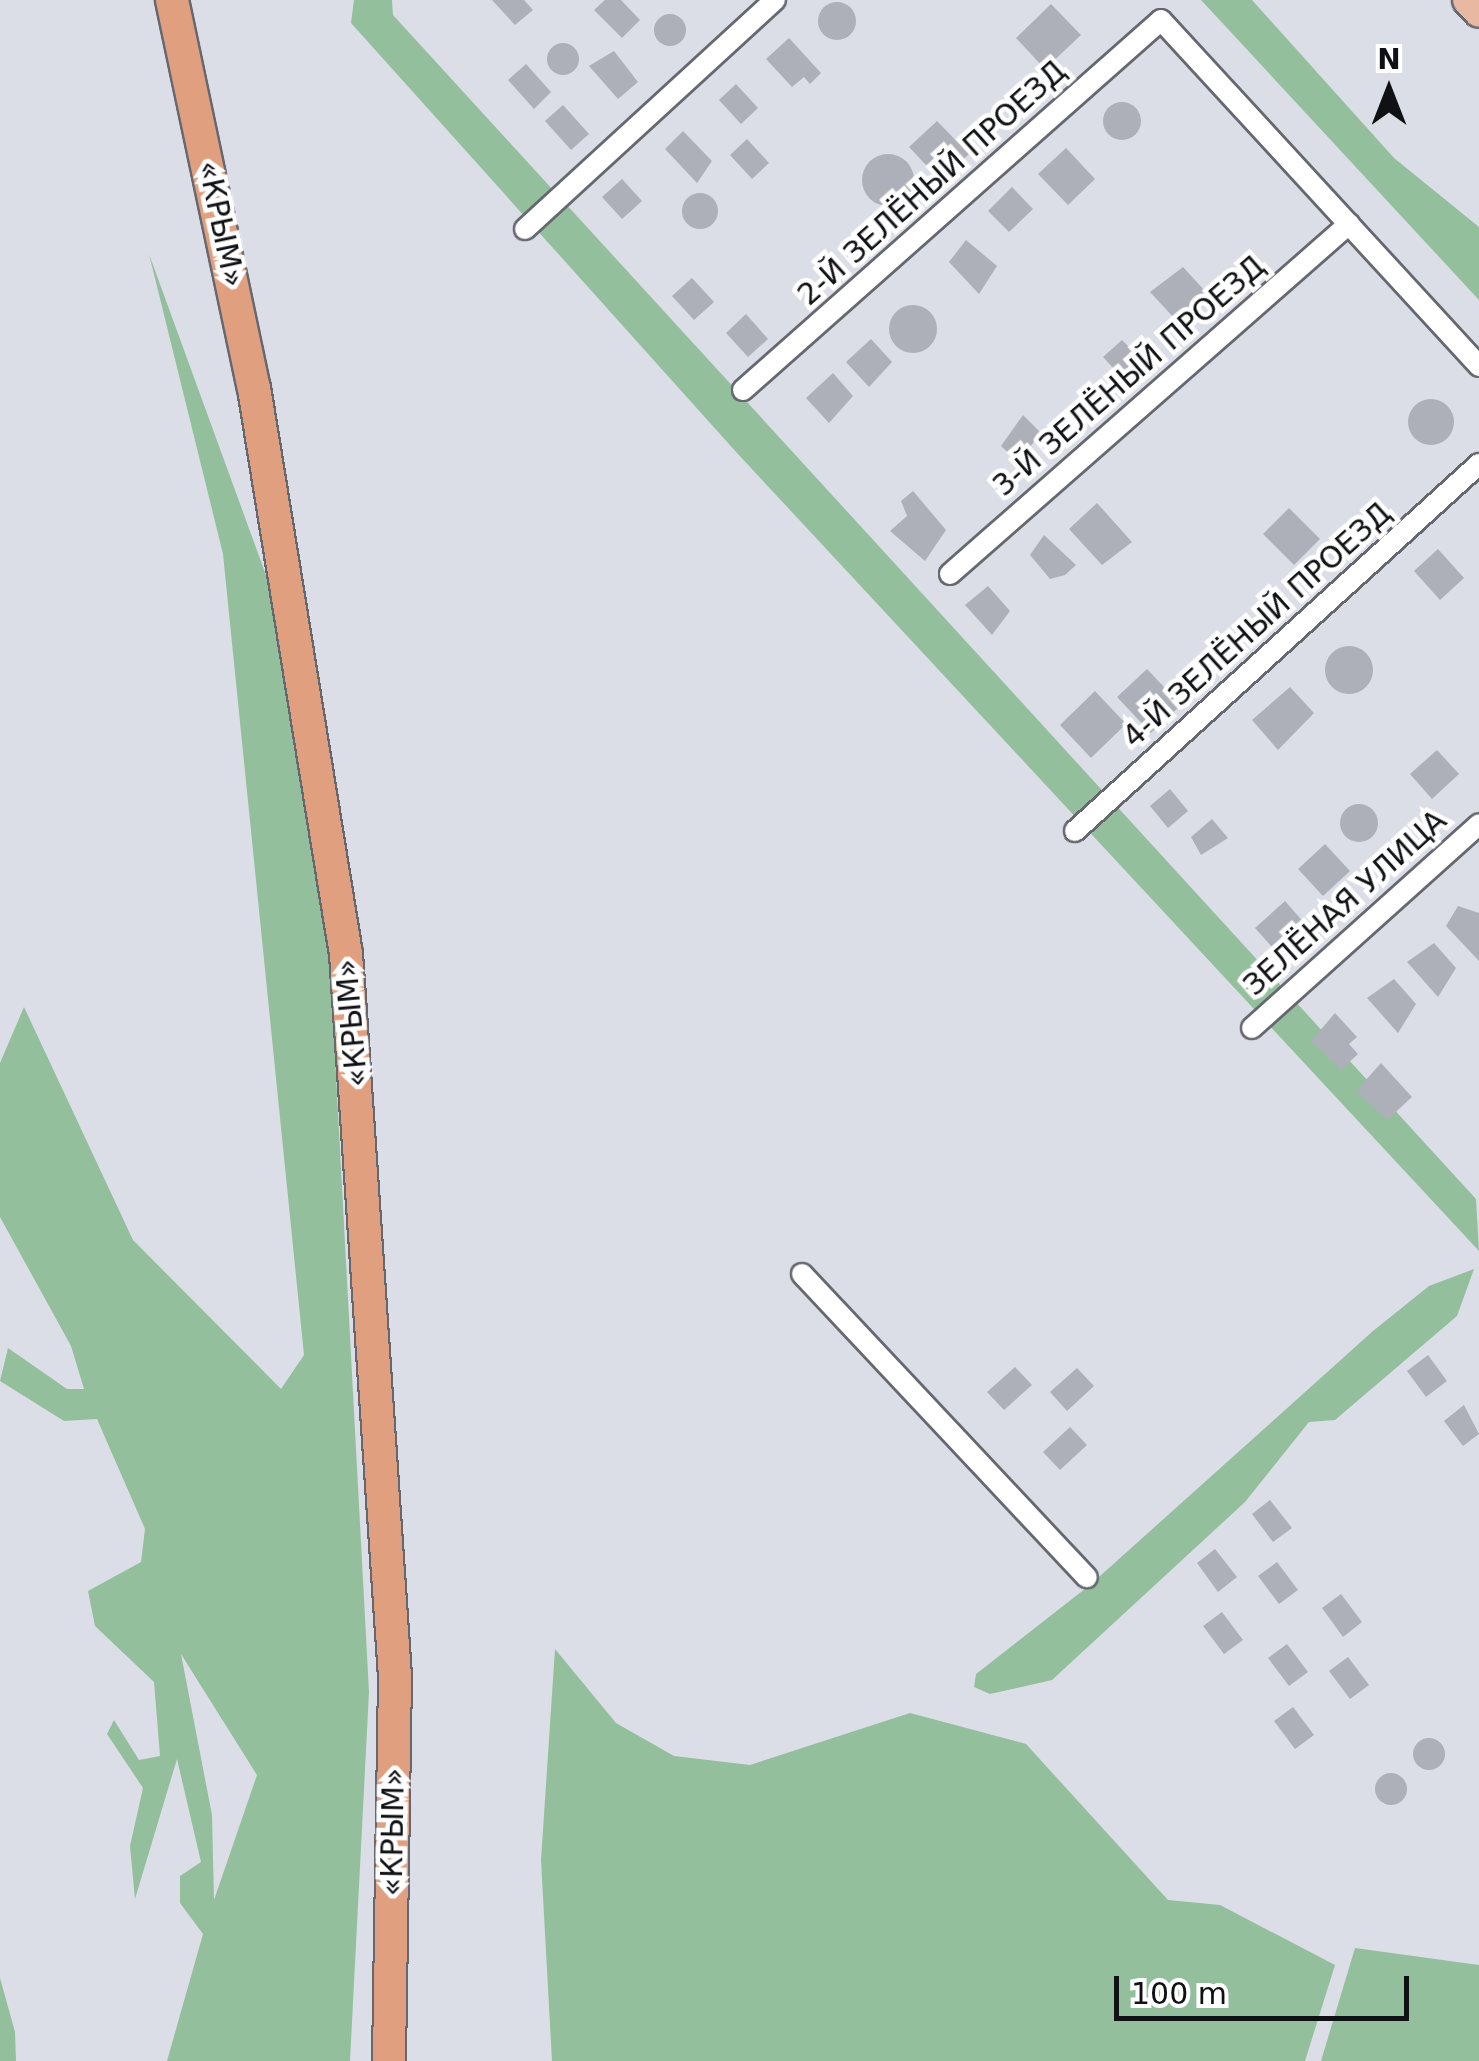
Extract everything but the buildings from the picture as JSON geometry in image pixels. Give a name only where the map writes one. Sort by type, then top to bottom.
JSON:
[{"type":"highway","name":"«КРЫМ»","points":[[172,0],[254,388],[346,954],[395,1677],[389,2061]]},
{"type":"highway","points":[[190,0],[304,580],[368,1036],[411,1679],[398,2061]]},
{"type":"main road","points":[[1468,0],[1479,12]]},
{"type":"street","points":[[525,230],[775,0]]},
{"type":"street","name":"2-Й ЗЕЛЁНЫЙ ПРОЕЗД","points":[[743,390],[1161,20],[1349,224]]},
{"type":"street","points":[[1349,224],[1479,366]]},
{"type":"street","name":"3-Й ЗЕЛЁНЫЙ ПРОЕЗД","points":[[950,574],[1349,224]]},
{"type":"street","name":"4-Й ЗЕЛЁНЫЙ ПРОЕЗД","points":[[1074,831],[1479,464]]},
{"type":"street","name":"ЗЕЛЁНАЯ УЛИЦА","points":[[1252,1028],[1479,824]]},
{"type":"street","points":[[802,1274],[1087,1578]]},
{"type":"green space","points":[[354,0],[392,0],[393,15],[1476,1199],[1479,1251],[737,453],[351,23]]},
{"type":"green space","points":[[1201,0],[1252,0],[1394,158],[1479,227],[1479,300]]},
{"type":"green space","points":[[149,254],[294,652],[331,981],[369,1692],[350,2061],[167,2061],[203,1934],[180,1903],[180,1876],[201,1862],[177,1759],[135,1899],[130,1846],[143,1788],[107,1734],[114,1720],[139,1760],[160,1756],[154,1682],[95,1626],[88,1591],[141,1562],[145,1529],[97,1419],[64,1421],[0,1381],[8,1348],[67,1389],[84,1389],[71,1346],[0,1217],[0,1063],[24,1007],[133,1240],[281,1389],[304,1355],[223,554]],"holes":[[[181,1654],[257,1775],[214,1900],[212,1815]]]},
{"type":"green space","points":[[1474,1269],[1457,1316],[1335,1420],[1309,1422],[1245,1502],[1052,1680],[990,1694],[974,1687],[976,1674],[1090,1585],[1373,1331],[1429,1286]]},
{"type":"green space","points":[[555,1649],[616,1723],[674,1756],[750,1765],[910,1713],[1026,1744],[1168,1900],[1220,1905],[1335,1965],[1305,2061],[552,2061],[541,1860]]},
{"type":"green space","points":[[1355,1948],[1479,1965],[1479,2061],[1321,2061]]},
{"type":"green space","points":[[0,1978],[15,2032],[16,2061],[0,2061]]}]
